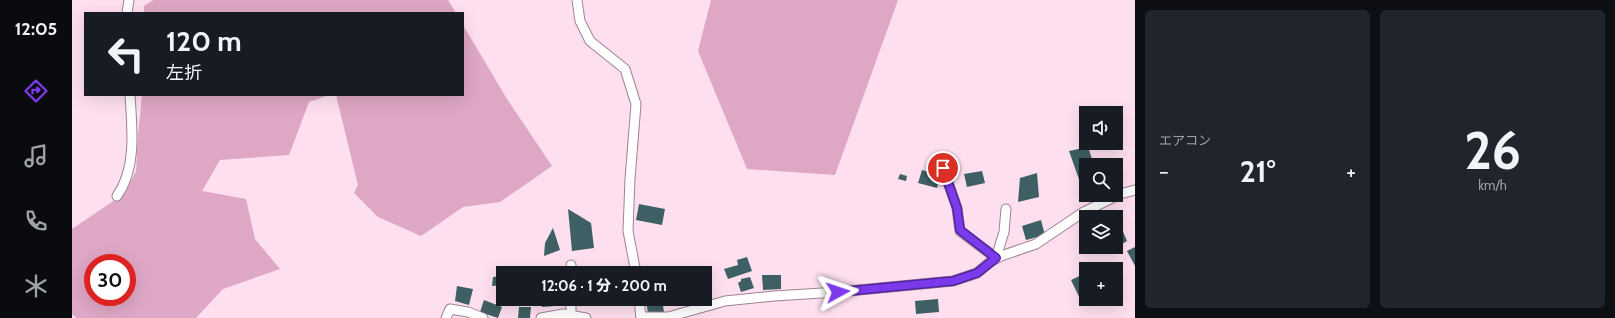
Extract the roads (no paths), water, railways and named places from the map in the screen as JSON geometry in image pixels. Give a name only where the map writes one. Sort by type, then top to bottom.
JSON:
[{"type":"street","points":[[127,12],[129,0]]},
{"type":"street","points":[[577,0],[580,21],[590,41],[625,69],[636,104],[630,179],[628,231],[635,266]]},
{"type":"street","points":[[117,196],[123,188],[131,159],[132,139],[130,96]]},
{"type":"street","points":[[943,168],[957,208],[960,230],[996,258]]},
{"type":"street","points":[[640,306],[641,318],[668,317],[725,301],[953,281],[977,273],[996,258],[1036,244],[1082,213],[1120,194],[1135,190]]},
{"type":"street","points":[[996,258],[1004,232],[1006,209]]},
{"type":"street","points":[[571,306],[571,315]]},
{"type":"street","points":[[446,318],[450,309],[468,312],[483,318]]},
{"type":"street","points":[[541,318],[563,314],[586,318]]}]
